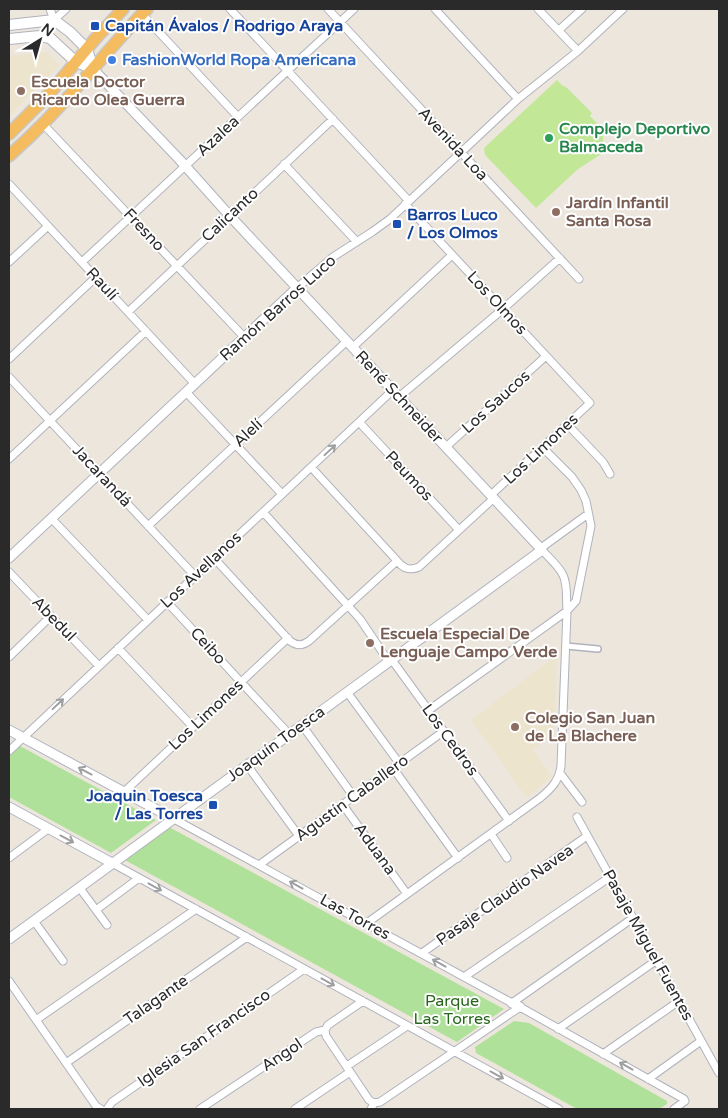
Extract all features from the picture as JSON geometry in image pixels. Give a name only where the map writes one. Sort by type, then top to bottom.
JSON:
[{"type":"highway","points":[[9,134],[42,102],[124,9]]},
{"type":"highway","points":[[9,156],[43,124],[105,53],[145,11]]},
{"type":"main road","points":[[9,25],[54,20],[87,49],[93,69]]},
{"type":"main road","points":[[9,39],[45,37],[55,41],[76,62],[93,69]]},
{"type":"street","points":[[50,9],[54,20]]},
{"type":"street","points":[[45,37],[54,20],[66,9]]},
{"type":"street","name":"Los Olmos","points":[[230,9],[333,119],[452,255],[590,403]]},
{"type":"street","name":"Avenida Loa","points":[[328,9],[579,278]]},
{"type":"street","name":"Azalea","points":[[82,262],[354,9]]},
{"type":"street","points":[[435,9],[518,99]]},
{"type":"street","points":[[538,9],[578,50]]},
{"type":"street","points":[[560,30],[582,9]]},
{"type":"street","name":"Ramón Barros Luco","points":[[9,558],[297,288],[333,257],[381,225],[518,99],[578,50],[623,9]]},
{"type":"street","points":[[145,11],[238,117]]},
{"type":"street","name":"René Schneider","points":[[93,69],[186,166],[230,216],[542,549],[563,575],[566,586],[567,611],[560,773],[557,781],[548,792],[509,821]]},
{"type":"street","name":"Calicanto","points":[[128,312],[333,119]]},
{"type":"street","name":"Fresno","points":[[43,124],[244,337]]},
{"type":"street","points":[[284,164],[357,242]]},
{"type":"street","name":"Raulí","points":[[9,184],[195,384]]},
{"type":"street","points":[[9,262],[48,226]]},
{"type":"street","name":"Alelí","points":[[148,526],[235,444],[452,255]]},
{"type":"street","name":"Los Avellanos","points":[[9,751],[360,422],[503,309],[560,258]]},
{"type":"street","points":[[9,359],[96,278]]},
{"type":"street","points":[[9,459],[146,331]]},
{"type":"street","name":"Los Saucos","points":[[446,447],[546,356]]},
{"type":"street","name":"Jacarandá","points":[[9,377],[195,576]]},
{"type":"street","points":[[186,392],[282,494]]},
{"type":"street","name":"Los Limones","points":[[397,561],[404,568],[410,570],[419,567],[460,530],[542,447],[590,403]]},
{"type":"street","name":"Peumos","points":[[360,422],[460,530]]},
{"type":"street","points":[[567,424],[602,462],[610,474]]},
{"type":"street","points":[[429,710],[567,611],[576,601],[591,526],[586,501],[572,477],[542,447]]},
{"type":"street","points":[[214,558],[288,638],[300,645],[309,641],[397,561],[311,467]]},
{"type":"street","name":"Los Cedros","points":[[263,512],[360,619],[429,710],[509,821]]},
{"type":"street","name":"Joaquín Toesca","points":[[9,939],[588,514]]},
{"type":"street","points":[[51,518],[148,620]]},
{"type":"street","name":"Abedul","points":[[9,572],[99,666]]},
{"type":"street","name":"Ceibo","points":[[167,602],[289,734]]},
{"type":"street","points":[[9,657],[51,616]]},
{"type":"street","name":"Los Limones","points":[[124,792],[288,638]]},
{"type":"street","points":[[566,646],[598,649]]},
{"type":"street","points":[[118,648],[193,727]]},
{"type":"street","points":[[347,692],[458,858]]},
{"type":"street","points":[[302,725],[354,797]]},
{"type":"street","name":"Las Torres","points":[[9,730],[422,953],[684,1099],[685,1102],[674,1109]]},
{"type":"street","name":"Agustín Caballero","points":[[260,865],[444,731]]},
{"type":"street","points":[[247,765],[299,836]]},
{"type":"street","points":[[560,773],[582,802]]},
{"type":"street","name":"Aduana","points":[[343,805],[407,894]]},
{"type":"street","points":[[9,807],[559,1109]]},
{"type":"street","name":"Pasaje Miguel Fuentes","points":[[577,817],[719,1073]]},
{"type":"street","points":[[367,923],[509,821]]},
{"type":"street","points":[[9,858],[48,829]]},
{"type":"street","points":[[491,834],[507,858]]},
{"type":"street","name":"Pasaje Claudio Navea","points":[[422,953],[587,836]]},
{"type":"street","points":[[464,977],[610,877]]},
{"type":"street","points":[[96,910],[139,878]]},
{"type":"street","points":[[79,888],[107,925]]},
{"type":"street","points":[[36,1020],[196,909]]},
{"type":"street","points":[[325,1030],[326,1036],[373,1106],[455,1052],[633,918]]},
{"type":"street","points":[[34,921],[63,961]]},
{"type":"street","name":"Talagante","points":[[66,1063],[247,937]]},
{"type":"street","points":[[558,1028],[657,960]]},
{"type":"street","name":"Iglesia San Francisco","points":[[107,1109],[109,1105],[120,1097],[304,969]]},
{"type":"street","points":[[9,981],[96,1106],[101,1109]]},
{"type":"street","points":[[603,1054],[679,1000]]},
{"type":"street","name":"Angol","points":[[200,1109],[316,1032],[325,1030],[328,1025],[362,1001]]},
{"type":"street","points":[[295,1109],[407,1026]]},
{"type":"street","points":[[648,1079],[701,1041]]},
{"type":"shaded area","name":"Escuela Doctor Ricardo Olea Guerra","points":[[47,52],[60,65],[9,116],[9,56]]},
{"type":"shaded area","name":"Colegio San Juan de La Blachere","points":[[557,655],[554,734],[533,750],[552,776],[527,798],[471,720]]},
{"type":"green space","name":"Complejo Deportivo Balmaceda","points":[[557,80],[592,113],[590,116],[603,129],[603,153],[578,169],[536,208],[485,155],[484,148]]},
{"type":"green space","points":[[20,746],[156,820],[111,853],[9,797],[9,757]]},
{"type":"green space","name":"Parque Las Torres","points":[[169,827],[504,1009],[457,1042],[123,859]]},
{"type":"green space","name":"Parque Las Torres","points":[[514,1021],[529,1023],[667,1101],[667,1104],[659,1109],[577,1109],[476,1053],[475,1047]]},
{"type":"place","name":"Capitán Ávalos / Rodrigo Araya","points":[[95,26]]},
{"type":"place","name":"FashionWorld Ropa Americana","points":[[112,60]]},
{"type":"place","name":"Escuela Doctor Ricardo Olea Guerra","points":[[21,91]]},
{"type":"place","name":"Complejo Deportivo Balmaceda","points":[[549,138]]},
{"type":"place","name":"Jardín Infantil Santa Rosa","points":[[556,212]]},
{"type":"place","name":"Barros Luco / Los Olmos","points":[[397,224]]},
{"type":"place","name":"Escuela Especial De Lenguaje Campo Verde","points":[[370,643]]},
{"type":"place","name":"Colegio San Juan de La Blachere","points":[[515,727]]},
{"type":"place","name":"Joaquin Toesca / Las Torres","points":[[213,805]]}]
